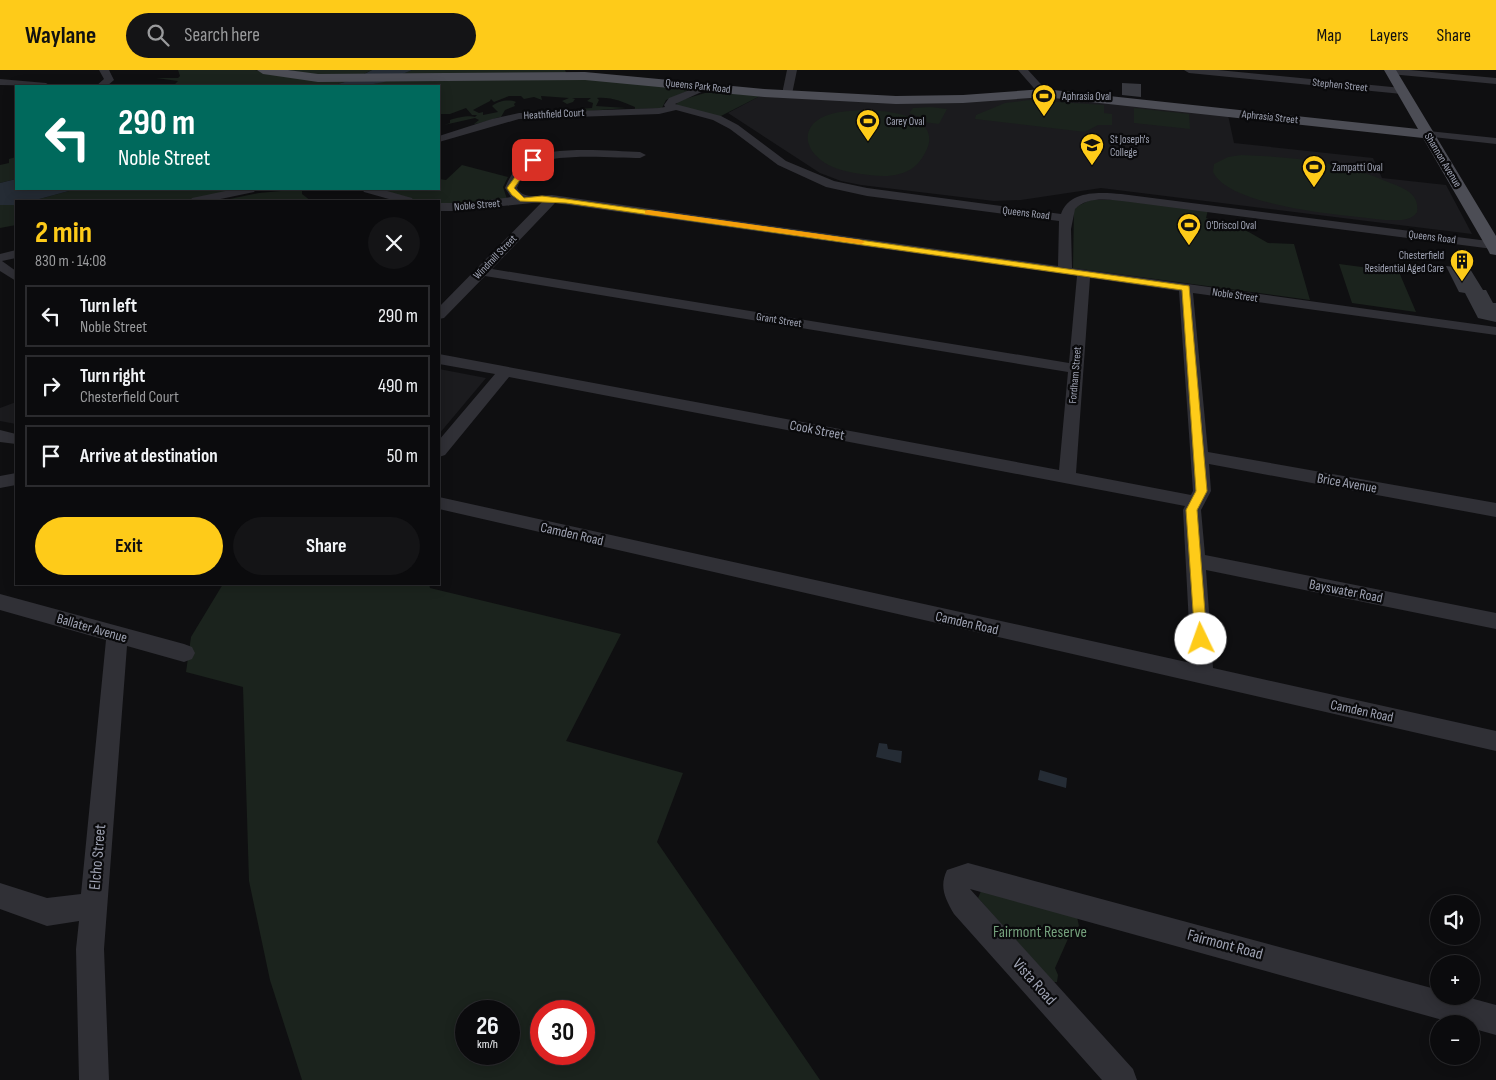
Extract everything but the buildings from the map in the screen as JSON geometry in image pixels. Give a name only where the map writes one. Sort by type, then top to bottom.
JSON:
[{"type":"main road","name":"Queens Park Road","points":[[263,70],[302,77],[338,78],[568,73],[787,94],[896,100],[963,99],[1044,94]]},
{"type":"main road","name":"Shannon Avenue","points":[[1390,70],[1494,244]]},
{"type":"main road","name":"Aphrasia Street","points":[[1044,94],[1428,134]]},
{"type":"street","points":[[102,85],[110,80],[104,70]]},
{"type":"street","points":[[787,94],[792,70]]},
{"type":"street","points":[[1023,70],[1039,86],[1044,94]]},
{"type":"street","name":"Stephen Street","points":[[1189,70],[1402,91]]},
{"type":"street","points":[[1390,70],[1496,81]]},
{"type":"street","points":[[0,82],[34,85]]},
{"type":"street","points":[[672,108],[669,106],[673,100],[705,87]]},
{"type":"street","name":"Heathfield Court","points":[[440,139],[496,120],[528,115],[650,111],[672,108]]},
{"type":"street","name":"Queens Road","points":[[672,108],[717,118],[782,163],[830,184],[867,192],[1066,218],[1070,207],[1075,202],[1089,197],[1112,197],[1494,244]]},
{"type":"street","name":"Aphrasia Street","points":[[1428,134],[1496,141]]},
{"type":"street","points":[[522,200],[514,194],[511,188],[528,163],[533,160],[554,156],[640,155]]},
{"type":"street","points":[[200,200],[246,190]]},
{"type":"street","points":[[371,190],[405,200]]},
{"type":"street","name":"Noble Street","points":[[440,207],[463,208],[522,200],[552,199],[1496,332]]},
{"type":"street","name":"Windmill Street","points":[[440,314],[552,199]]},
{"type":"street","points":[[1065,271],[1066,218]]},
{"type":"street","points":[[0,258],[15,254]]},
{"type":"street","points":[[0,265],[15,276]]},
{"type":"street","name":"Grant Street","points":[[482,271],[1076,369]]},
{"type":"street","name":"Fordham Street","points":[[1067,477],[1084,273]]},
{"type":"street","points":[[1186,288],[1202,491],[1192,510],[1203,676]]},
{"type":"street","name":"Cook Street","points":[[440,359],[1195,502]]},
{"type":"street","points":[[440,450],[505,372]]},
{"type":"street","points":[[0,436],[15,439]]},
{"type":"street","name":"Brice Avenue","points":[[1198,456],[1496,510]]},
{"type":"street","points":[[0,482],[15,479]]},
{"type":"street","name":"Camden Road","points":[[440,504],[1496,741]]},
{"type":"street","name":"Bayswater Road","points":[[1196,561],[1496,621]]},
{"type":"street","name":"Ballater Avenue","points":[[0,602],[184,653]]},
{"type":"street","name":"Elcho Street","points":[[94,1080],[90,949],[117,635]]},
{"type":"street","name":"Fairmont Road","points":[[956,880],[966,876],[980,878],[1496,1020]]},
{"type":"street","name":"Vista Road","points":[[956,880],[956,892],[964,904],[1122,1080]]},
{"type":"street","points":[[0,896],[47,912],[58,912],[93,905]]},
{"type":"shaded area","points":[[372,70],[412,70],[384,82],[368,85],[334,85],[355,79]]},
{"type":"shaded area","name":"St Joseph's College","points":[[1026,95],[1228,115],[1234,143],[1373,158],[1382,178],[1446,185],[1472,234],[1101,188],[1021,200],[994,201],[861,185],[841,181],[820,173],[728,113],[760,96],[792,98]]},
{"type":"shaded area","points":[[15,179],[15,190],[72,190],[36,200],[15,200],[15,205],[0,205],[0,183]]},
{"type":"shaded area","points":[[440,369],[486,378],[440,433]]},
{"type":"shaded area","points":[[15,402],[15,424],[0,421],[0,408]]},
{"type":"shaded area","points":[[879,743],[887,744],[888,749],[902,751],[901,763],[876,757]]},
{"type":"shaded area","points":[[1040,770],[1067,778],[1066,788],[1038,780]]},
{"type":"green space","points":[[178,70],[255,70],[285,76],[355,79],[334,85],[167,85],[175,84],[178,81],[156,78],[178,78],[180,76]]},
{"type":"green space","points":[[287,70],[372,70],[358,77],[311,74]]},
{"type":"green space","points":[[412,70],[565,70],[567,75],[695,88],[666,100],[662,108],[635,109],[635,107],[617,100],[597,98],[599,100],[596,106],[626,108],[587,111],[578,109],[592,108],[593,103],[587,101],[591,98],[572,98],[575,99],[573,102],[567,104],[562,101],[569,98],[541,96],[542,100],[534,97],[524,99],[521,96],[509,96],[494,102],[491,99],[473,110],[479,113],[483,112],[483,115],[498,112],[492,106],[497,103],[516,102],[515,106],[505,110],[501,117],[477,124],[474,124],[479,120],[475,118],[444,125],[450,123],[450,120],[453,119],[475,117],[477,115],[472,115],[466,108],[450,114],[440,114],[440,85],[367,85],[385,81]]},
{"type":"green space","points":[[718,92],[760,96],[719,117],[676,106],[678,101],[705,93]]},
{"type":"green space","name":"Aphrasia Oval","points":[[1029,100],[1104,105],[1104,113],[1112,114],[1112,125],[1098,125],[1085,132],[975,119],[976,115],[1005,103]]},
{"type":"green space","points":[[931,107],[947,109],[939,124],[923,122],[924,119],[909,113],[913,108]]},
{"type":"green space","points":[[1134,108],[1189,114],[1190,129],[1134,123]]},
{"type":"green space","name":"Carey Oval","points":[[862,110],[898,114],[910,117],[920,123],[927,130],[929,140],[925,153],[918,164],[904,173],[892,176],[876,176],[841,170],[830,166],[817,157],[808,143],[810,129],[814,123],[831,114]]},
{"type":"green space","name":"Zampatti Oval","points":[[1241,155],[1316,161],[1353,169],[1409,192],[1416,200],[1417,212],[1407,219],[1385,220],[1291,208],[1265,202],[1242,194],[1224,184],[1213,172],[1214,164],[1228,157]]},
{"type":"green space","points":[[15,157],[15,179],[0,183],[0,165],[9,163],[9,159]]},
{"type":"green space","points":[[462,165],[508,177],[503,187],[507,199],[465,205],[440,205],[440,200],[416,200],[381,190],[440,190],[440,179],[446,180]]},
{"type":"green space","points":[[72,190],[236,190],[192,200],[36,200]]},
{"type":"green space","points":[[302,190],[302,194],[310,200],[225,200],[259,193]]},
{"type":"green space","name":"O'Driscol Oval","points":[[1090,200],[1119,200],[1208,210],[1206,218],[1247,231],[1268,243],[1294,244],[1310,300],[1073,268],[1074,208]]},
{"type":"green space","points":[[0,205],[15,205],[15,225],[0,228]]},
{"type":"green space","points":[[1339,264],[1399,272],[1416,312],[1352,303]]},
{"type":"green space","points":[[222,585],[429,585],[430,588],[621,634],[566,741],[683,773],[657,842],[820,1080],[302,1080],[270,980],[249,881],[243,687],[186,672],[191,637]]},
{"type":"green space","name":"Fairmont Reserve","points":[[981,891],[1077,917],[1079,926],[1071,932],[1055,968],[1058,975],[1057,982],[1053,982],[978,898]]},
{"type":"slow traffic","points":[[648,212],[861,242]]},
{"type":"place","name":"Aphrasia Oval","points":[[1044,117]]},
{"type":"place","name":"Carey Oval","points":[[868,142]]},
{"type":"place","name":"St Joseph's College","points":[[1092,166]]},
{"type":"place","name":"Zampatti Oval","points":[[1314,188]]},
{"type":"place","name":"O'Driscol Oval","points":[[1189,246]]},
{"type":"place","name":"Chesterfield Residential Aged Care","points":[[1462,282]]},
{"type":"route","points":[[533,160],[528,163],[511,188],[514,194],[522,200],[542,198],[566,201],[1186,288],[1202,491],[1192,510],[1201,639]]}]
